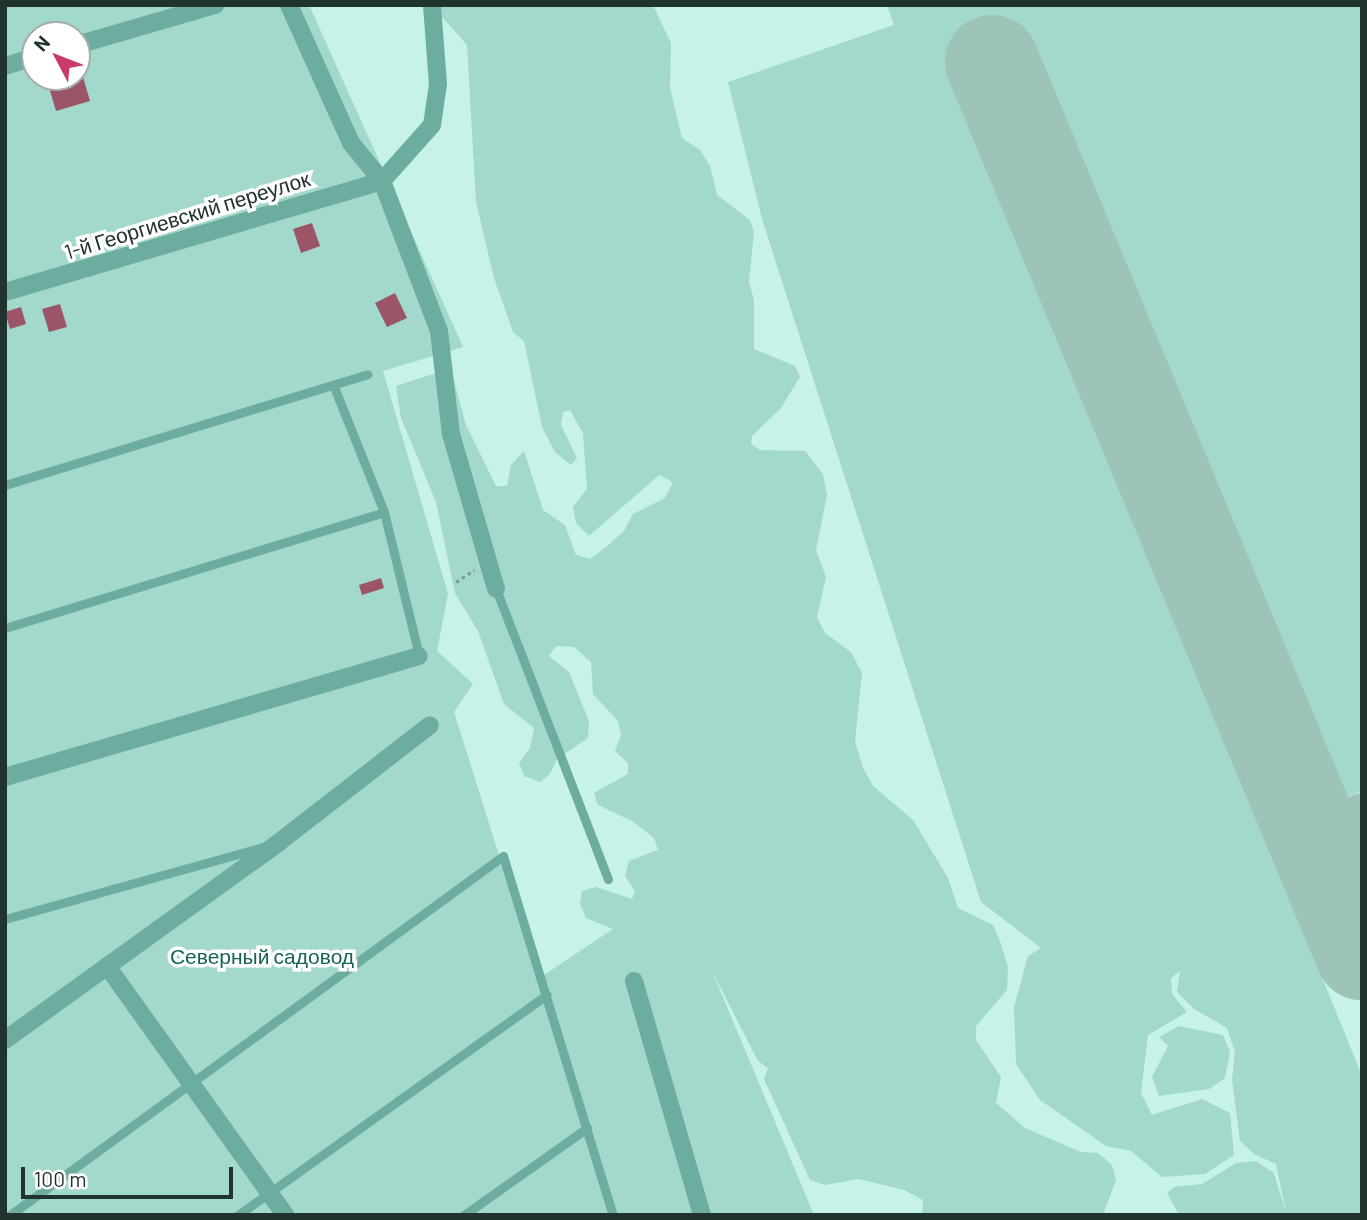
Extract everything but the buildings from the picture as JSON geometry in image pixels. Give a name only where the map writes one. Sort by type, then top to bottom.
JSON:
[{"type":"street","points":[[91,41],[215,5]]},
{"type":"street","points":[[289,5],[351,143],[382,181],[439,331],[451,433],[496,589]]},
{"type":"street","points":[[382,181],[432,125],[438,84],[432,5]]},
{"type":"street","name":"1-й Георгиевский переулок","points":[[5,292],[382,181]]},
{"type":"street","points":[[5,777],[419,656]]},
{"type":"street","points":[[5,1040],[278,843],[430,725]]},
{"type":"street","points":[[107,966],[285,1215]]},
{"type":"street","points":[[634,981],[702,1215]]},
{"type":"lane","points":[[5,485],[334,387],[367,374]]},
{"type":"lane","points":[[334,387],[384,512],[419,656]]},
{"type":"lane","points":[[5,628],[384,512]]},
{"type":"lane","points":[[496,589],[608,879]]},
{"type":"lane","points":[[5,919],[278,843]]},
{"type":"lane","points":[[10,1215],[503,856],[613,1215]]},
{"type":"lane","points":[[238,1215],[545,995]]},
{"type":"lane","points":[[464,1215],[587,1128]]},
{"type":"path","points":[[456,582],[489,561]]},
{"type":"green space","name":"Северный садовод","points":[[5,5],[309,5],[463,347],[383,371],[448,594],[437,651],[473,684],[454,712],[538,979],[613,929],[586,918],[580,904],[582,891],[596,887],[632,899],[635,891],[625,876],[629,861],[658,850],[654,838],[632,821],[598,805],[594,793],[628,774],[628,763],[615,751],[621,735],[618,721],[593,694],[591,662],[574,647],[556,646],[549,656],[569,672],[589,721],[588,738],[557,759],[550,774],[540,782],[524,776],[519,763],[530,748],[534,728],[504,704],[478,631],[455,593],[436,502],[401,418],[396,386],[433,374],[454,381],[466,425],[496,486],[507,486],[511,465],[524,451],[543,510],[565,525],[576,555],[590,559],[624,531],[633,514],[665,498],[673,482],[659,475],[589,536],[576,523],[573,507],[587,489],[583,433],[570,410],[563,412],[561,425],[577,458],[571,465],[555,452],[542,427],[524,341],[513,332],[494,278],[476,202],[467,45],[442,17],[441,5],[653,5],[671,43],[670,88],[682,138],[700,150],[710,166],[717,195],[750,220],[754,232],[749,282],[754,300],[754,349],[795,366],[800,377],[781,408],[752,436],[751,444],[760,450],[805,451],[823,474],[827,495],[816,550],[826,577],[817,617],[825,633],[851,652],[862,673],[855,741],[863,768],[873,786],[913,820],[948,878],[958,908],[993,925],[1000,941],[1008,967],[1007,990],[976,1026],[976,1040],[1001,1077],[996,1103],[1025,1128],[1081,1152],[1098,1153],[1112,1165],[1116,1180],[1103,1215],[922,1215],[923,1200],[904,1190],[859,1179],[825,1185],[810,1180],[764,1079],[768,1068],[758,1061],[712,971],[814,1215],[5,1215]]},
{"type":"green space","points":[[887,5],[1362,5],[1362,791],[1347,797],[1024,43],[955,71],[1362,1076],[1362,1215],[1179,1215],[1167,1193],[1174,1187],[1202,1184],[1236,1163],[1256,1161],[1274,1173],[1286,1213],[1276,1164],[1254,1154],[1240,1141],[1232,1080],[1235,1052],[1227,1028],[1194,1009],[1177,992],[1180,971],[1171,978],[1172,994],[1187,1012],[1148,1035],[1141,1093],[1152,1115],[1202,1099],[1230,1113],[1234,1155],[1205,1174],[1162,1177],[1131,1151],[1106,1146],[1040,1100],[1016,1064],[1014,1007],[1028,956],[1041,948],[981,902],[762,219],[728,82],[894,25]]},
{"type":"green space","points":[[1179,1026],[1223,1035],[1230,1052],[1225,1078],[1209,1089],[1159,1096],[1152,1077],[1168,1046],[1159,1037]]},
{"type":"taxiway","points":[[1301,805],[1323,823],[1336,823],[1362,812]]},
{"type":"taxiway","points":[[1325,863],[1327,834],[1336,823]]},
{"type":"runway","points":[[992,62],[1362,953]]}]
